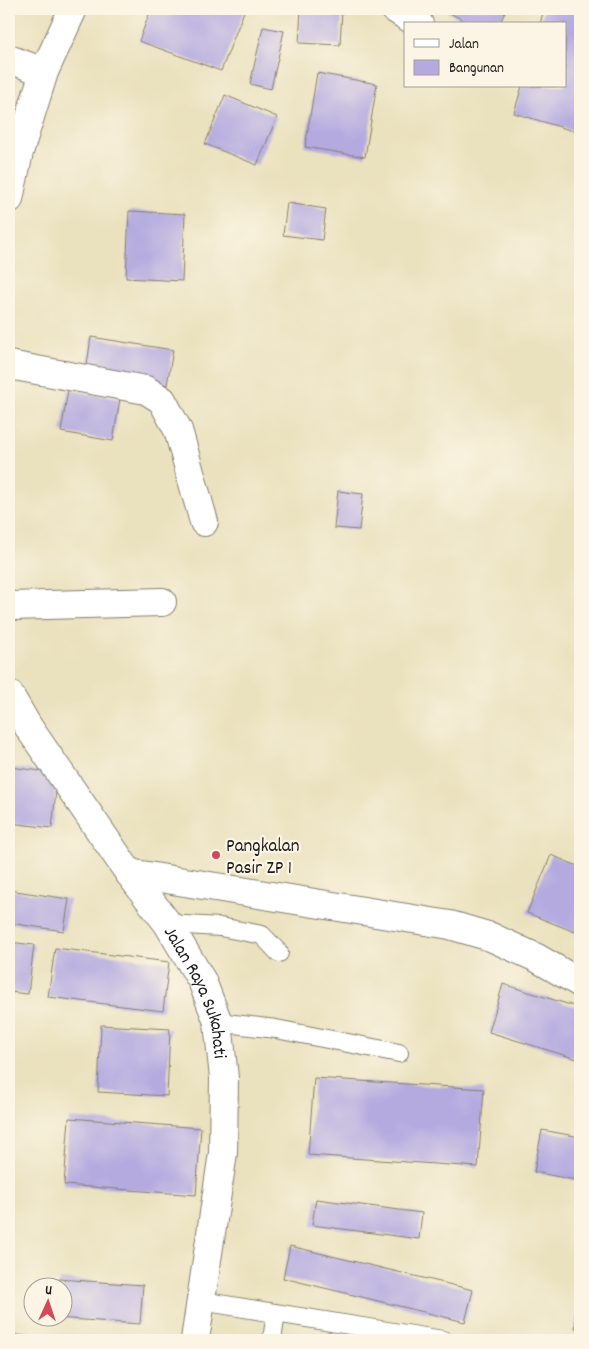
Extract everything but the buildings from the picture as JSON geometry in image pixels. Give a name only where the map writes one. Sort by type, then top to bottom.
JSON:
[{"type":"street","points":[[9,199],[19,152],[44,72],[73,9]]},
{"type":"street","points":[[395,9],[416,22]]},
{"type":"street","points":[[9,59],[44,72]]},
{"type":"street","points":[[9,365],[146,390],[162,400],[178,430],[204,522]]},
{"type":"street","points":[[9,606],[162,602]]},
{"type":"street","name":"Jalan Raya Sukahati","points":[[9,694],[29,728],[129,873],[168,924],[202,982],[218,1022],[224,1078],[223,1153],[195,1340]]},
{"type":"street","points":[[129,873],[450,926],[491,937],[537,958],[580,983]]},
{"type":"lane","points":[[168,924],[220,928],[262,934],[279,953]]},
{"type":"lane","points":[[218,1022],[276,1030],[399,1053]]},
{"type":"lane","points":[[201,1301],[444,1340]]},
{"type":"lane","points":[[272,1340],[276,1313]]},
{"type":"place","name":"Pangkalan Pasir ZP 1","points":[[216,855]]}]
